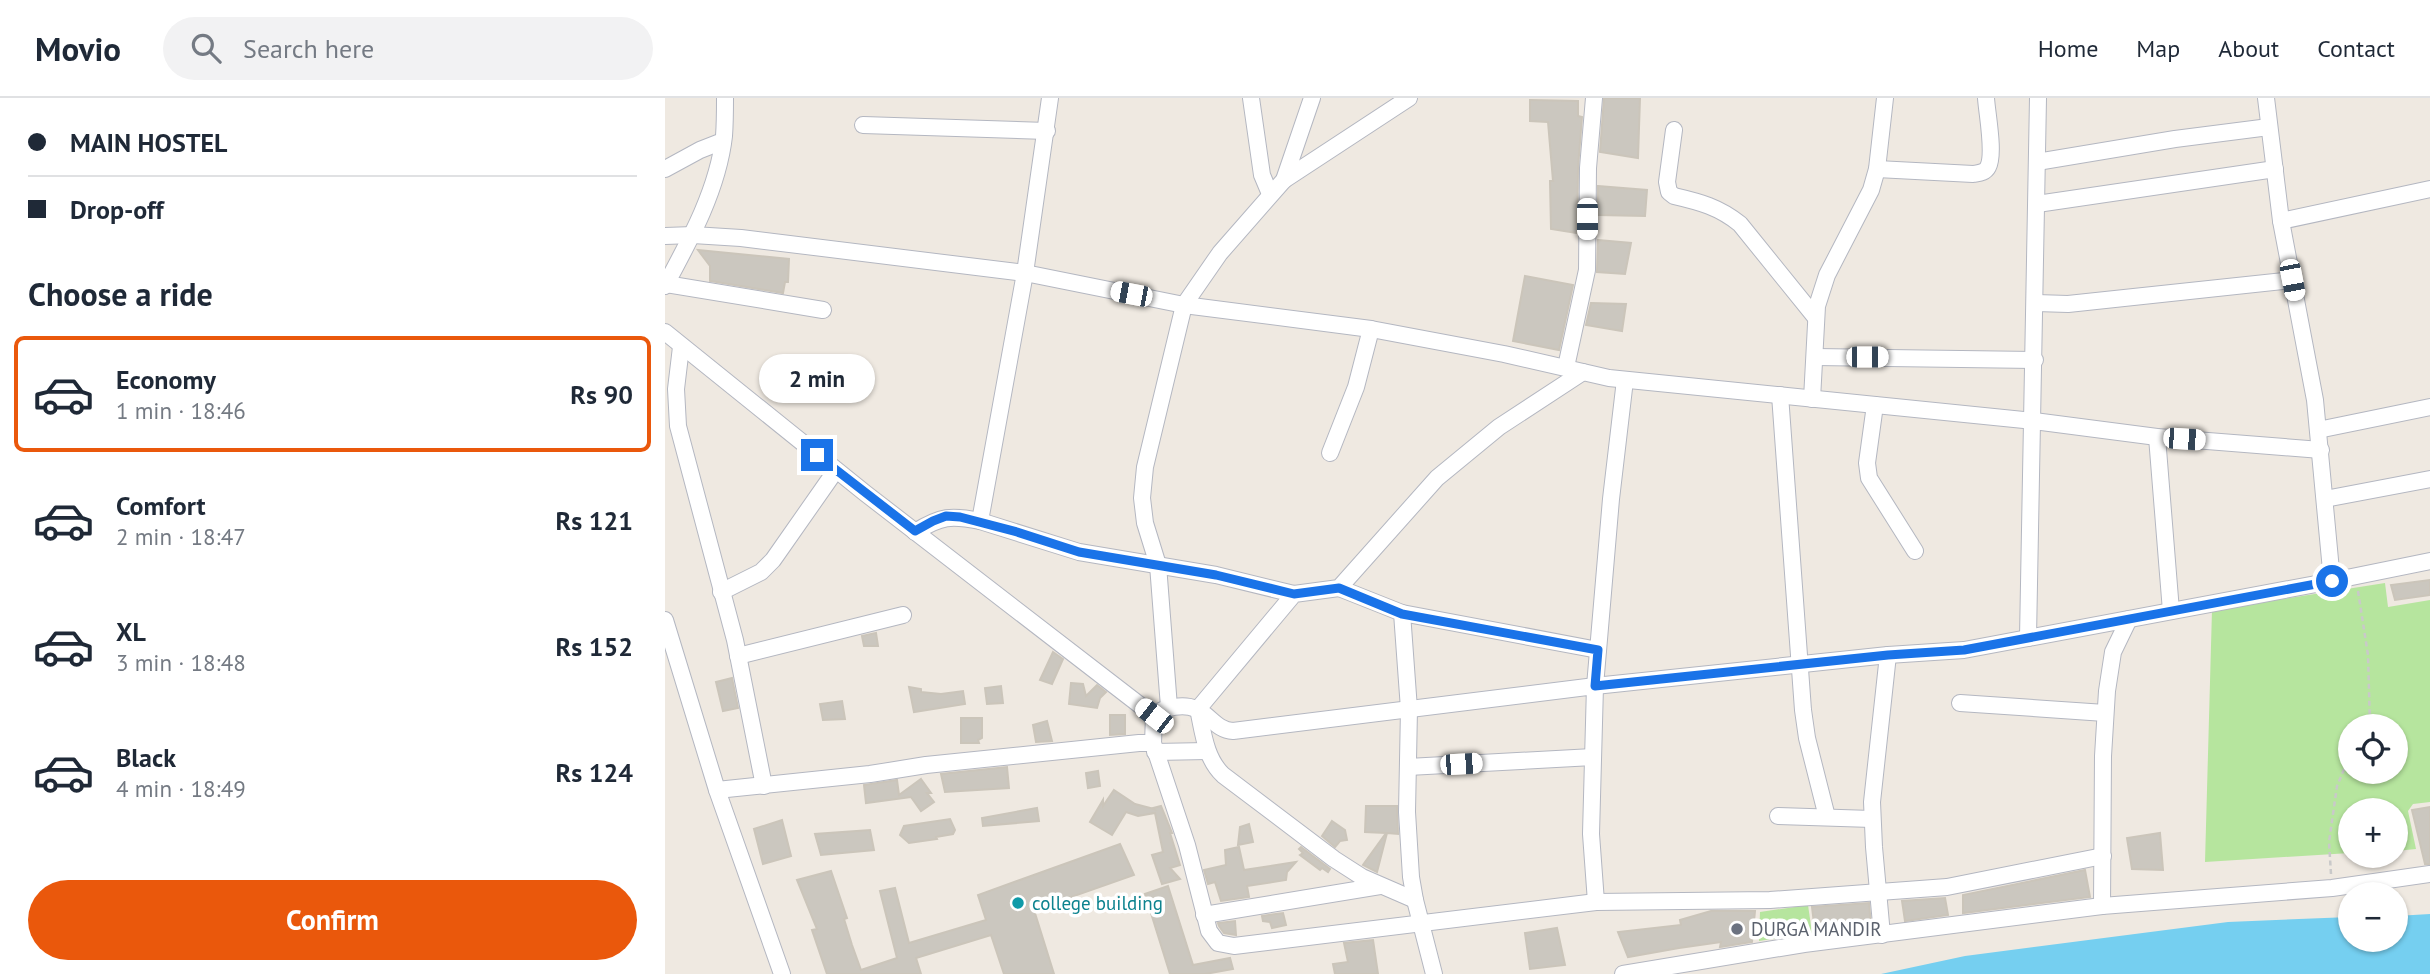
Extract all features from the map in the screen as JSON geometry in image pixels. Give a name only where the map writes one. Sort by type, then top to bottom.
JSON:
[{"type":"street","points":[[725,98],[723,141],[709,194],[693,234],[666,285],[823,310]]},
{"type":"street","points":[[980,521],[1025,273],[1050,98]]},
{"type":"street","points":[[1251,98],[1262,175],[1270,194]]},
{"type":"street","points":[[1284,180],[1312,98]]},
{"type":"street","points":[[1169,707],[1158,565],[1145,523],[1142,498],[1145,467],[1184,305],[1220,253],[1284,180],[1409,98]]},
{"type":"street","points":[[1566,368],[1587,270],[1588,168],[1594,98]]},
{"type":"street","points":[[1812,399],[1817,306],[1827,275],[1871,190],[1877,169],[1885,98]]},
{"type":"street","points":[[1877,169],[1973,174],[1985,171],[1990,152],[1986,98]]},
{"type":"street","points":[[2028,638],[2038,98]]},
{"type":"street","points":[[2266,98],[2281,220],[2315,400],[2332,581]]},
{"type":"street","points":[[863,125],[1047,131]]},
{"type":"street","points":[[2037,162],[2175,139],[2269,127]]},
{"type":"street","points":[[1674,130],[1667,182],[1669,192],[1674,196],[1712,205],[1740,224],[1816,318]]},
{"type":"street","points":[[665,169],[699,150],[723,141]]},
{"type":"street","points":[[2037,204],[2275,169]]},
{"type":"street","points":[[2281,220],[2430,189]]},
{"type":"street","points":[[665,236],[693,234],[741,238],[1025,273],[1184,305],[1371,330],[1625,380],[2034,421],[2157,437],[2321,450]]},
{"type":"street","points":[[2035,303],[2068,304],[2292,280]]},
{"type":"street","points":[[1330,453],[1356,387],[1371,330]]},
{"type":"street","points":[[665,332],[837,470],[1154,716]]},
{"type":"street","points":[[681,347],[676,389],[678,426],[738,656],[764,786]]},
{"type":"street","points":[[1815,357],[2035,360]]},
{"type":"street","points":[[1339,588],[1437,478],[1499,427],[1583,372]]},
{"type":"street","points":[[1596,902],[1591,834],[1595,686],[1611,499],[1625,380]]},
{"type":"street","points":[[1780,395],[1798,666],[1807,738],[1827,817]]},
{"type":"street","points":[[1875,405],[1867,463],[1869,478],[1915,551]]},
{"type":"street","points":[[2318,430],[2430,407]]},
{"type":"street","points":[[2157,437],[2171,611]]},
{"type":"street","points":[[722,592],[761,572],[773,560],[837,470]]},
{"type":"street","points":[[2325,499],[2430,479]]},
{"type":"street","points":[[915,531],[946,516],[980,521],[1079,552],[1216,575],[1294,594],[1339,588],[1402,614],[1598,650]]},
{"type":"street","points":[[2103,856],[1966,884],[1770,900],[1596,902],[1234,946],[1215,941],[1209,931],[1188,845],[1154,747],[1154,716],[1169,707],[1198,709],[1226,731],[1233,731],[1595,686],[1888,655],[1964,650],[2355,578],[2430,561]]},
{"type":"street","points":[[1198,709],[1294,594]]},
{"type":"street","points":[[1402,614],[1409,709],[1407,812],[1415,900],[1434,974]]},
{"type":"street","points":[[738,656],[903,615]]},
{"type":"street","points":[[2102,906],[2105,713],[2109,670],[2113,652],[2129,619]]},
{"type":"street","points":[[665,621],[717,790],[782,974]]},
{"type":"street","points":[[1882,935],[1872,819],[1888,655]]},
{"type":"street","points":[[1960,703],[2105,713]]},
{"type":"street","points":[[1198,709],[1207,751],[1223,775],[1334,859],[1380,886],[1415,900]]},
{"type":"street","points":[[717,790],[1139,743],[1154,747],[1207,751]]},
{"type":"street","points":[[1408,767],[1593,757]]},
{"type":"street","points":[[1778,816],[1872,819]]},
{"type":"street","points":[[1623,974],[1804,944],[2102,906],[2332,888],[2430,874]]},
{"type":"street","points":[[1204,915],[1380,886]]},
{"type":"path","points":[[2355,578],[2368,655],[2370,714]]},
{"type":"path","points":[[2332,888],[2329,842],[2338,784]]},
{"type":"green space","points":[[2385,583],[2388,607],[2430,600],[2430,802],[2413,804],[2408,811],[2408,798],[2338,798],[2338,854],[2205,862],[2212,610]]},
{"type":"green space","points":[[2408,811],[2416,849],[2408,850]]},
{"type":"green space","points":[[1808,905],[1812,933],[1759,941],[1760,912]]},
{"type":"water","points":[[2430,914],[2430,974],[1881,974],[1965,956],[2228,922],[2338,917],[2338,952],[2408,952],[2408,915]]},
{"type":"building","points":[[1604,98],[1640,98],[1638,158],[1600,152]]},
{"type":"building","points":[[1530,100],[1578,101],[1578,116],[1582,117],[1577,233],[1551,229],[1550,181],[1553,181],[1548,122],[1530,121]]},
{"type":"building","points":[[1598,186],[1647,190],[1645,216],[1598,215]]},
{"type":"building","points":[[1598,240],[1631,243],[1625,274],[1597,272]]},
{"type":"building","points":[[698,250],[789,259],[788,282],[785,282],[783,293],[710,281],[710,266]]},
{"type":"building","points":[[1525,276],[1573,285],[1559,350],[1513,341]]},
{"type":"building","points":[[1591,303],[1626,304],[1622,331],[1586,325]]},
{"type":"building","points":[[2430,580],[2430,595],[2395,600],[2391,585]]},
{"type":"building","points":[[876,633],[878,646],[864,646],[862,636]]},
{"type":"building","points":[[1053,652],[1063,659],[1052,684],[1040,680]]},
{"type":"building","points":[[732,678],[738,708],[723,711],[716,682]]},
{"type":"building","points":[[1071,683],[1083,684],[1086,696],[1097,685],[1106,692],[1100,698],[1097,708],[1069,704]]},
{"type":"building","points":[[1001,686],[1003,703],[987,704],[985,688]]},
{"type":"building","points":[[909,687],[921,689],[921,692],[941,694],[963,691],[965,704],[914,712]]},
{"type":"building","points":[[842,701],[845,719],[823,720],[820,704]]},
{"type":"building","points":[[1110,715],[1125,715],[1125,734],[1110,735]]},
{"type":"building","points":[[961,718],[982,718],[982,738],[978,740],[979,743],[961,743]]},
{"type":"building","points":[[1047,721],[1052,741],[1036,742],[1033,725]]},
{"type":"building","points":[[1007,767],[1009,788],[945,792],[941,774]]},
{"type":"building","points":[[1098,771],[1100,786],[1088,788],[1086,773]]},
{"type":"building","points":[[921,779],[934,802],[921,811],[911,797],[866,803],[864,785],[897,780],[899,795]]},
{"type":"building","points":[[1114,790],[1135,804],[1154,809],[1161,806],[1172,833],[1180,865],[1170,868],[1180,879],[1162,884],[1152,855],[1163,852],[1155,813],[1138,816],[1126,812],[1112,835],[1090,822],[1103,800],[1103,806]]},
{"type":"building","points":[[1366,806],[1397,806],[1398,834],[1387,833],[1377,872],[1363,865],[1386,833],[1365,832]]},
{"type":"building","points":[[2430,807],[2430,864],[2425,864],[2412,810]]},
{"type":"building","points":[[1037,808],[1039,821],[983,826],[982,818]]},
{"type":"building","points":[[950,819],[955,830],[953,834],[909,843],[900,835],[904,826]]},
{"type":"building","points":[[782,820],[791,856],[763,864],[754,829]]},
{"type":"building","points":[[1332,821],[1345,830],[1347,840],[1340,841],[1335,847],[1322,836]]},
{"type":"building","points":[[1249,824],[1253,842],[1238,845],[1240,827]]},
{"type":"building","points":[[870,830],[874,850],[821,855],[815,834]]},
{"type":"building","points":[[2160,833],[2163,870],[2132,869],[2127,838]]},
{"type":"building","points":[[1120,844],[1134,875],[1034,910],[1054,974],[1004,974],[991,935],[916,958],[921,974],[827,974],[812,930],[817,929],[797,880],[831,871],[861,970],[897,958],[880,891],[895,888],[909,943],[986,920],[978,895]]},
{"type":"building","points":[[1239,847],[1244,870],[1296,862],[1287,872],[1286,880],[1247,886],[1249,897],[1221,901],[1215,882],[1208,884],[1204,870],[1226,865],[1225,850]]},
{"type":"building","points":[[1301,847],[1330,869],[1328,872],[1322,868],[1320,870],[1300,855],[1303,853],[1299,849]]},
{"type":"building","points":[[2085,870],[2090,897],[1963,913],[1963,895]]},
{"type":"building","points":[[1168,886],[1193,965],[1230,958],[1233,969],[1205,974],[1170,974],[1145,894]]},
{"type":"building","points":[[1945,898],[1948,915],[1905,921],[1902,901]]},
{"type":"building","points":[[1869,903],[1871,925],[1815,932],[1812,907]]},
{"type":"building","points":[[1711,911],[1755,911],[1752,942],[1720,947],[1721,942],[1628,957],[1618,932],[1681,925],[1680,920]]},
{"type":"building","points":[[1283,913],[1286,925],[1272,928],[1270,922],[1263,921],[1262,916]]},
{"type":"building","points":[[1235,921],[1236,935],[1224,933],[1218,923]]},
{"type":"building","points":[[1557,928],[1565,965],[1530,969],[1525,933]]},
{"type":"building","points":[[1373,940],[1378,974],[1335,974],[1333,964],[1348,962],[1344,943]]},
{"type":"place","name":"college building","points":[[1018,903]]},
{"type":"place","name":"DURGA MANDIR","points":[[1737,929]]},
{"type":"route","points":[[817,455],[915,531],[946,516],[960,517],[1079,552],[1216,575],[1294,594],[1339,588],[1402,614],[1598,650],[1595,686],[1888,655],[1964,650],[2332,581]]}]
